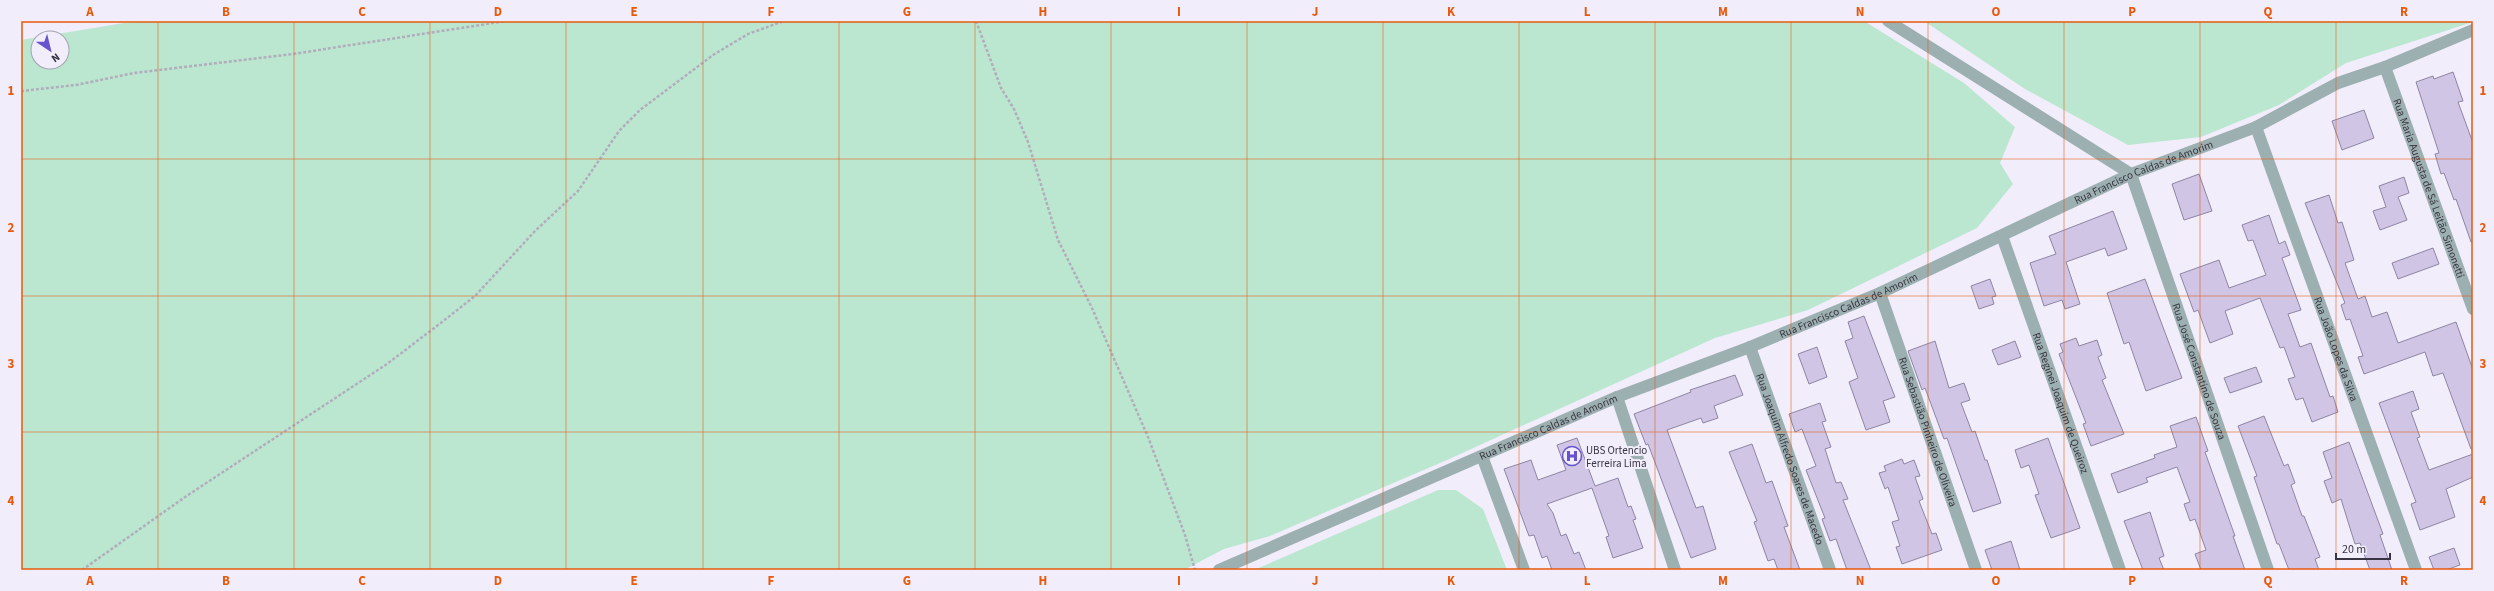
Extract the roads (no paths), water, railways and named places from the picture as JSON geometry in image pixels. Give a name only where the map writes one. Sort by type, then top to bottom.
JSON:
[{"type":"street","points":[[1888,21],[2131,174]]},
{"type":"street","name":"Rua Francisco Caldas de Amorim","points":[[1219,570],[1232,567],[1617,397],[1750,347],[1880,294],[2131,174],[2256,127],[2338,83],[2385,67],[2473,30]]},
{"type":"street","name":"Rua Maria Augusta de Sá Leitão Simonetti","points":[[2385,67],[2473,309]]},
{"type":"street","name":"Rua João Lopes da Silva","points":[[2256,127],[2416,570]]},
{"type":"street","name":"Rua José Constantino de Souza","points":[[2131,174],[2268,570]]},
{"type":"street","name":"Rua Reginei Joaquim de Queiroz","points":[[2002,236],[2120,570]]},
{"type":"street","name":"Rua Sebastião Pinheiro de Oliveira","points":[[1880,294],[1976,570]]},
{"type":"street","name":"Rua Joaquim Alfredo Soares de Macedo","points":[[1750,347],[1830,570]]},
{"type":"street","points":[[1617,397],[1675,570]]},
{"type":"street","points":[[1482,456],[1524,570]]},
{"type":"place","name":"UBS Ortencio Ferreira Lima","points":[[1572,456]]}]
